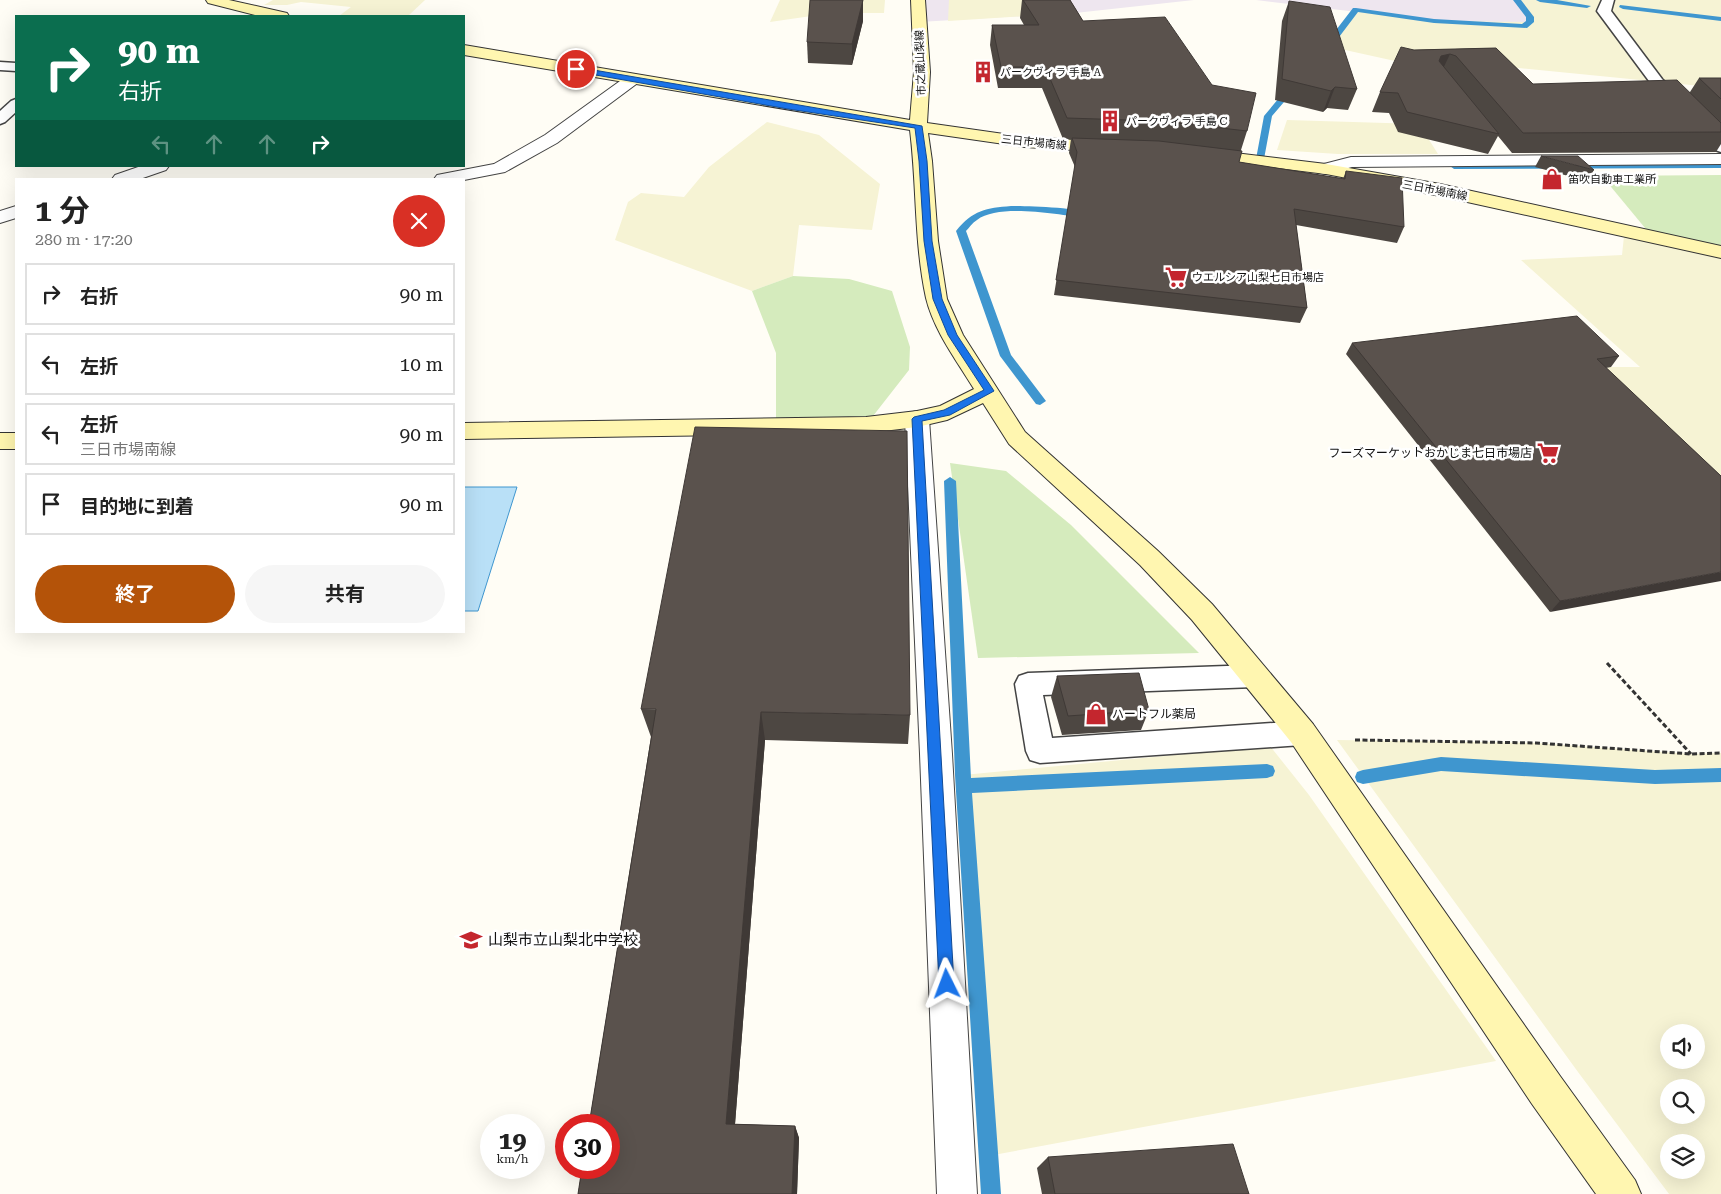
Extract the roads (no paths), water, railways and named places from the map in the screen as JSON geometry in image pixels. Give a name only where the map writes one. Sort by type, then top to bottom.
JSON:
[{"type":"main road","points":[[213,0],[248,10],[276,15]]},
{"type":"main road","name":"市之蔵山梨線","points":[[918,0],[922,72],[918,126],[923,161],[928,241],[937,299],[952,335],[1017,438],[1148,558],[1202,612],[1305,738],[1546,1090],[1621,1194]]},
{"type":"main road","name":"三日市場南線","points":[[465,50],[797,108],[1025,142],[1066,146],[1125,148]]},
{"type":"main road","name":"三日市場南線","points":[[1183,152],[1326,169],[1440,190],[1721,252]]},
{"type":"main road","points":[[465,431],[866,426],[917,419],[947,412],[989,391]]},
{"type":"main road","points":[[0,441],[15,441]]},
{"type":"street","points":[[449,178],[499,168],[551,139],[632,79]]},
{"type":"street","points":[[1495,147],[1507,162]]},
{"type":"street","points":[[1326,169],[1351,162],[1721,159]]},
{"type":"street","points":[[124,178],[157,167]]},
{"type":"street","points":[[0,217],[15,212]]},
{"type":"street","points":[[917,419],[957,1194]]},
{"type":"lane","points":[[1608,0],[1604,11],[1657,82],[1721,147]]},
{"type":"lane","points":[[0,66],[15,67]]},
{"type":"lane","points":[[0,118],[15,105]]},
{"type":"lane","points":[[1255,676],[1028,684],[1040,750],[1305,738]]},
{"type":"water","points":[[465,487],[517,487],[478,611],[465,611]]},
{"type":"waterway","points":[[1327,47],[1356,10],[1434,21],[1524,26],[1530,22],[1530,17],[1517,0]]},
{"type":"waterway","points":[[1540,0],[1587,6]]},
{"type":"waterway","points":[[1623,7],[1721,19]]},
{"type":"waterway","points":[[1260,159],[1268,116],[1292,88]]},
{"type":"waterway","points":[[1454,166],[1721,165]]},
{"type":"waterway","points":[[1040,401],[1006,356],[961,231],[974,217],[983,212],[996,210],[1028,209],[1086,215]]},
{"type":"waterway","points":[[950,481],[963,775],[991,1194]]},
{"type":"waterway","points":[[1363,777],[1441,764],[1655,777],[1721,775]]},
{"type":"waterway","points":[[964,786],[1267,771]]},
{"type":"place","name":"パークヴィラ 手島 A","points":[[983,72]]},
{"type":"place","name":"パークヴィラ 手島 C","points":[[1110,121]]},
{"type":"place","name":"笛吹自動車工業所","points":[[1552,179]]},
{"type":"place","name":"ウエルシア山梨七日市場店","points":[[1176,277]]},
{"type":"place","name":"フーズマーケットおかじま七日市場店","points":[[1548,453]]},
{"type":"place","name":"ハートフル薬局","points":[[1096,714]]},
{"type":"place","name":"山梨市立山梨北中学校","points":[[471,940]]}]
